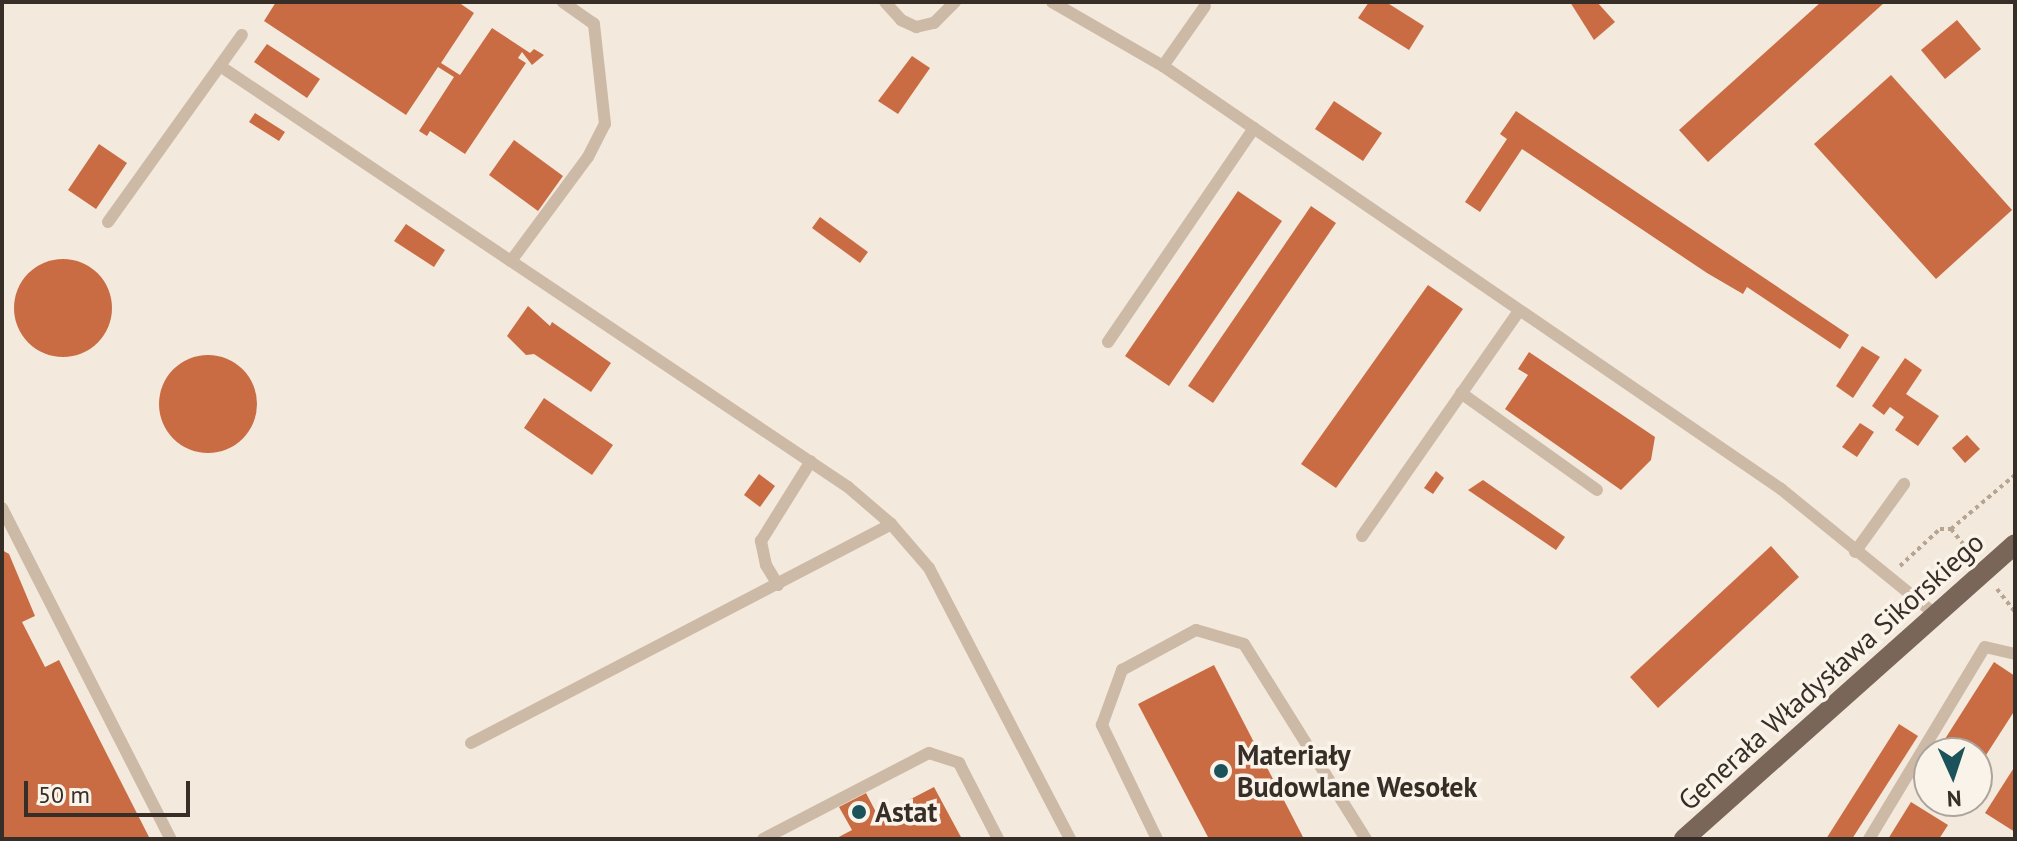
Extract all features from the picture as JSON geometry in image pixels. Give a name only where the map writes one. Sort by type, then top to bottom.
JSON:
[{"type":"main road","name":"Generała Władysława Sikorskiego","points":[[1684,839],[2015,544]]},
{"type":"lane","points":[[511,261],[588,157],[605,124],[594,24],[563,2]]},
{"type":"lane","points":[[885,2],[901,20],[916,27],[934,23],[955,2]]},
{"type":"lane","points":[[1052,2],[1163,66],[1781,489],[1936,615]]},
{"type":"lane","points":[[1163,66],[1205,6]]},
{"type":"lane","points":[[108,222],[242,35]]},
{"type":"lane","points":[[220,66],[811,461],[891,524],[929,568],[1070,839]]},
{"type":"lane","points":[[1108,342],[1254,128]]},
{"type":"lane","points":[[1362,536],[1519,311]]},
{"type":"lane","points":[[1461,393],[1597,490]]},
{"type":"lane","points":[[778,585],[766,565],[761,541],[811,461]]},
{"type":"lane","points":[[1855,552],[1904,484]]},
{"type":"lane","points":[[2,508],[171,839]]},
{"type":"lane","points":[[471,743],[891,524]]},
{"type":"lane","points":[[1157,839],[1102,725],[1122,670],[1196,630],[1244,644],[1366,839]]},
{"type":"lane","points":[[1869,839],[1985,647],[2015,654]]},
{"type":"lane","points":[[763,839],[929,753],[959,763],[998,839]]},
{"type":"path","points":[[1891,577],[1940,529],[1951,529],[2015,475]]},
{"type":"path","points":[[1951,529],[2015,612]]},
{"type":"building","points":[[276,2],[458,2],[474,13],[441,63],[460,75],[492,28],[530,53],[534,49],[544,55],[532,65],[522,52],[518,58],[526,63],[465,154],[430,131],[427,136],[419,131],[454,77],[438,67],[406,115],[264,21]]},
{"type":"building","points":[[1369,2],[1386,2],[1424,26],[1409,50],[1358,18]]},
{"type":"building","points":[[1570,2],[1597,2],[1615,22],[1594,40]]},
{"type":"building","points":[[1821,2],[1885,2],[1708,162],[1679,130]]},
{"type":"building","points":[[1957,20],[1981,49],[1945,79],[1921,50]]},
{"type":"building","points":[[267,44],[320,79],[307,98],[254,62]]},
{"type":"building","points":[[912,56],[930,68],[898,114],[878,101]]},
{"type":"building","points":[[1891,75],[2012,210],[1936,279],[1814,144]]},
{"type":"building","points":[[1334,101],[1382,133],[1363,161],[1315,129]]},
{"type":"building","points":[[1516,111],[1849,335],[1840,349],[1747,287],[1743,294],[1707,273],[1522,149],[1480,212],[1465,202],[1507,139],[1500,134]]},
{"type":"building","points":[[255,113],[285,132],[279,141],[249,122]]},
{"type":"building","points":[[514,140],[563,176],[538,211],[489,175]]},
{"type":"building","points":[[99,144],[127,163],[96,209],[68,190]]},
{"type":"building","points":[[1238,191],[1282,221],[1169,386],[1125,356]]},
{"type":"building","points":[[1311,206],[1336,223],[1213,403],[1188,386]]},
{"type":"building","points":[[820,217],[868,252],[860,263],[812,228]]},
{"type":"building","points":[[406,224],[445,250],[434,267],[394,241]]},
{"type":"building","points":[[63,259],[82,263],[98,273],[108,289],[112,308],[108,327],[98,343],[82,353],[63,357],[44,353],[28,343],[18,327],[14,308],[18,289],[28,273],[44,263]]},
{"type":"building","points":[[1428,285],[1463,309],[1336,488],[1301,464]]},
{"type":"building","points":[[528,306],[550,326],[552,322],[611,363],[591,392],[534,354],[526,355],[507,336]]},
{"type":"building","points":[[1862,346],[1880,357],[1853,398],[1836,386]]},
{"type":"building","points":[[1529,352],[1655,437],[1651,460],[1621,490],[1505,409],[1528,375],[1518,369]]},
{"type":"building","points":[[208,355],[227,359],[243,369],[253,385],[257,404],[253,423],[243,439],[227,449],[208,453],[189,449],[173,439],[163,423],[159,404],[163,385],[173,369],[189,359]]},
{"type":"building","points":[[1905,358],[1922,370],[1906,394],[1939,416],[1918,446],[1895,430],[1904,417],[1890,407],[1884,415],[1872,406]]},
{"type":"building","points":[[544,398],[613,445],[592,475],[524,428]]},
{"type":"building","points":[[1860,423],[1874,432],[1857,457],[1842,447]]},
{"type":"building","points":[[1967,435],[1980,449],[1965,463],[1952,448]]},
{"type":"building","points":[[1436,471],[1444,478],[1433,494],[1424,488]]},
{"type":"building","points":[[759,474],[775,486],[760,507],[744,495]]},
{"type":"building","points":[[1483,480],[1565,537],[1556,550],[1468,490]]},
{"type":"building","points":[[1771,546],[1799,577],[1658,708],[1630,677]]},
{"type":"building","points":[[2,550],[9,554],[35,616],[22,622],[45,667],[59,660],[150,839],[2,839]]},
{"type":"building","points":[[1994,662],[2015,676],[2015,710],[1993,744],[1993,737],[1946,737]]},
{"type":"building","name":"Materiały Budowlane Wesołek","points":[[1214,665],[1304,839],[1209,839],[1138,704]]},
{"type":"building","points":[[1899,724],[1918,736],[1913,737],[1913,744],[1852,839],[1826,839]]},
{"type":"building","points":[[2015,766],[2015,832],[1991,817],[1993,800]]},
{"type":"building","points":[[934,787],[962,839],[835,839],[852,830],[839,807],[866,793],[878,816]]},
{"type":"building","points":[[1911,802],[1913,817],[1935,817],[1948,825],[1939,839],[1888,839]]},
{"type":"place","name":"Materiały Budowlane Wesołek","points":[[1221,771]]},
{"type":"place","name":"Astat","points":[[859,812]]}]
